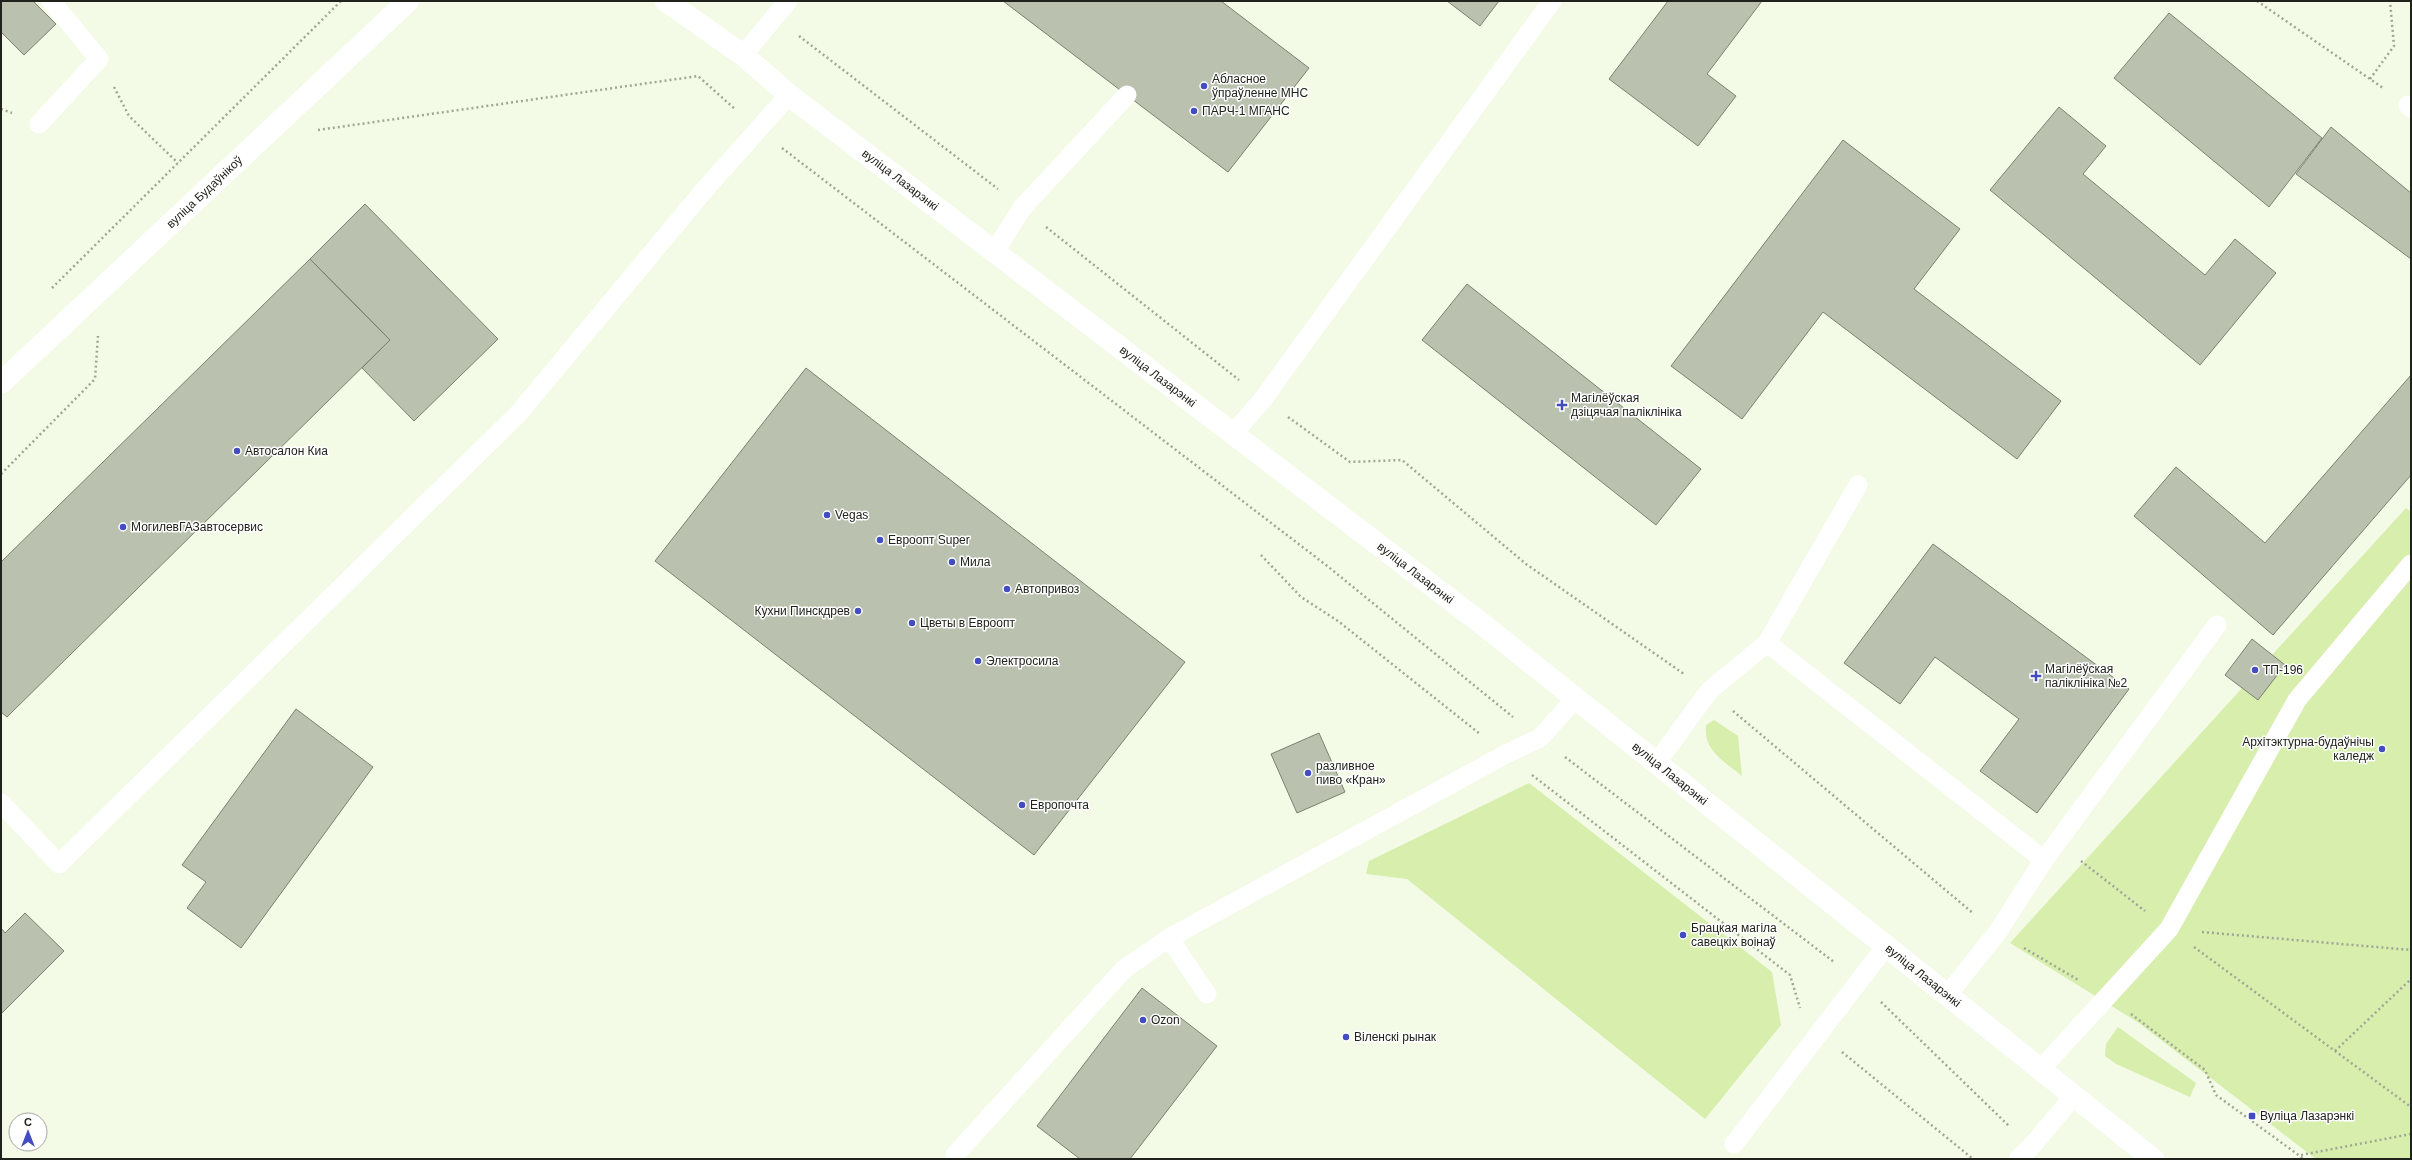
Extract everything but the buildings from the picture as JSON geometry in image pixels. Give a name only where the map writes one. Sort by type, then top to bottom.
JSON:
[{"type":"main road","name":"вуліца Будаўнікоў","points":[[1,383],[408,1]]},
{"type":"main road","name":"вуліца Лазарэнкі","points":[[666,1],[743,56],[789,95],[1481,622],[2154,1159]]},
{"type":"lane","points":[[39,124],[99,59],[51,1]]},
{"type":"lane","points":[[743,56],[776,18],[788,1]]},
{"type":"lane","points":[[1233,434],[1263,399],[1552,1]]},
{"type":"lane","points":[[1,803],[59,864],[518,414],[758,129],[789,95]]},
{"type":"lane","points":[[995,251],[1022,208],[1127,95]]},
{"type":"lane","points":[[1657,762],[1709,691],[1767,643],[1858,485]]},
{"type":"lane","points":[[2041,1069],[2169,929],[2297,700],[2411,564]]},
{"type":"lane","points":[[1948,994],[1997,933],[2044,860],[2217,625]]},
{"type":"lane","points":[[1767,643],[2044,860]]},
{"type":"lane","points":[[955,1155],[1124,969],[1169,938],[1506,754],[1540,738],[1576,698]]},
{"type":"lane","points":[[1169,938],[1207,994]]},
{"type":"lane","points":[[1734,1144],[1886,946]]},
{"type":"lane","points":[[2025,1153],[2074,1096]]},
{"type":"path","points":[[51,289],[341,1]]},
{"type":"path","points":[[2257,1],[2409,106]]},
{"type":"path","points":[[2370,79],[2394,46],[2390,1]]},
{"type":"path","points":[[776,18],[1022,208],[1263,399],[1350,462],[1402,460],[1526,564],[1709,691],[1997,933],[2107,996],[2205,1070],[2216,1096],[2304,1159]]},
{"type":"path","points":[[99,59],[130,116],[178,162]]},
{"type":"path","points":[[316,130],[698,76],[758,129],[1326,565],[1540,738],[1859,981],[2025,1153]]},
{"type":"path","points":[[1,474],[95,379],[99,331]]},
{"type":"path","points":[[1261,555],[1300,597],[1338,621],[1790,975],[1805,1023],[1973,1159]]},
{"type":"path","points":[[2057,842],[2169,929],[2411,1107]]},
{"type":"path","points":[[2169,929],[2411,950]]},
{"type":"path","points":[[2335,1051],[2411,979]]},
{"type":"path","points":[[2300,1155],[2411,1134]]},
{"type":"green space","points":[[2406,508],[2411,512],[2411,1159],[2316,1159],[2139,1023],[2010,943]]},
{"type":"green space","points":[[1714,720],[1738,736],[1742,776],[1716,755],[1711,749],[1706,734],[1706,725]]},
{"type":"green space","points":[[1529,783],[1772,972],[1781,1025],[1705,1119],[1407,879],[1366,874],[1369,861]]},
{"type":"green space","points":[[2118,1027],[2196,1083],[2190,1097],[2116,1064],[2105,1056],[2106,1044]]},
{"type":"place","name":"Абласное ўпраўленне МНС","points":[[1204,86]]},
{"type":"place","name":"ПАРЧ-1 МГАНС","points":[[1194,111]]},
{"type":"place","name":"Магілёўская дзіцячая паліклініка","points":[[1562,405]]},
{"type":"place","name":"Автосалон Киа","points":[[237,451]]},
{"type":"place","name":"Vegas","points":[[827,515]]},
{"type":"place","name":"МогилевГАЗавтосервис","points":[[123,527]]},
{"type":"place","name":"Евроопт Super","points":[[880,540]]},
{"type":"place","name":"Мила","points":[[952,562]]},
{"type":"place","name":"Автопривоз","points":[[1007,589]]},
{"type":"place","name":"Кухни Пинскдрев","points":[[858,611]]},
{"type":"place","name":"Цветы в Евроопт","points":[[912,623]]},
{"type":"place","name":"Электросила","points":[[978,661]]},
{"type":"place","name":"ТП-196","points":[[2255,670]]},
{"type":"place","name":"Магілёўская паліклініка №2","points":[[2036,676]]},
{"type":"place","name":"Архітэктурна-будаўнічы каледж","points":[[2382,749]]},
{"type":"place","name":"разливное пиво «Кран»","points":[[1308,773]]},
{"type":"place","name":"Европочта","points":[[1022,805]]},
{"type":"place","name":"Брацкая магіла савецкіх воінаў","points":[[1683,935]]},
{"type":"place","name":"Ozon","points":[[1143,1020]]},
{"type":"place","name":"Віленскі рынак","points":[[1346,1037]]},
{"type":"place","name":"Вуліца Лазарэнкі","points":[[2252,1116]]}]
